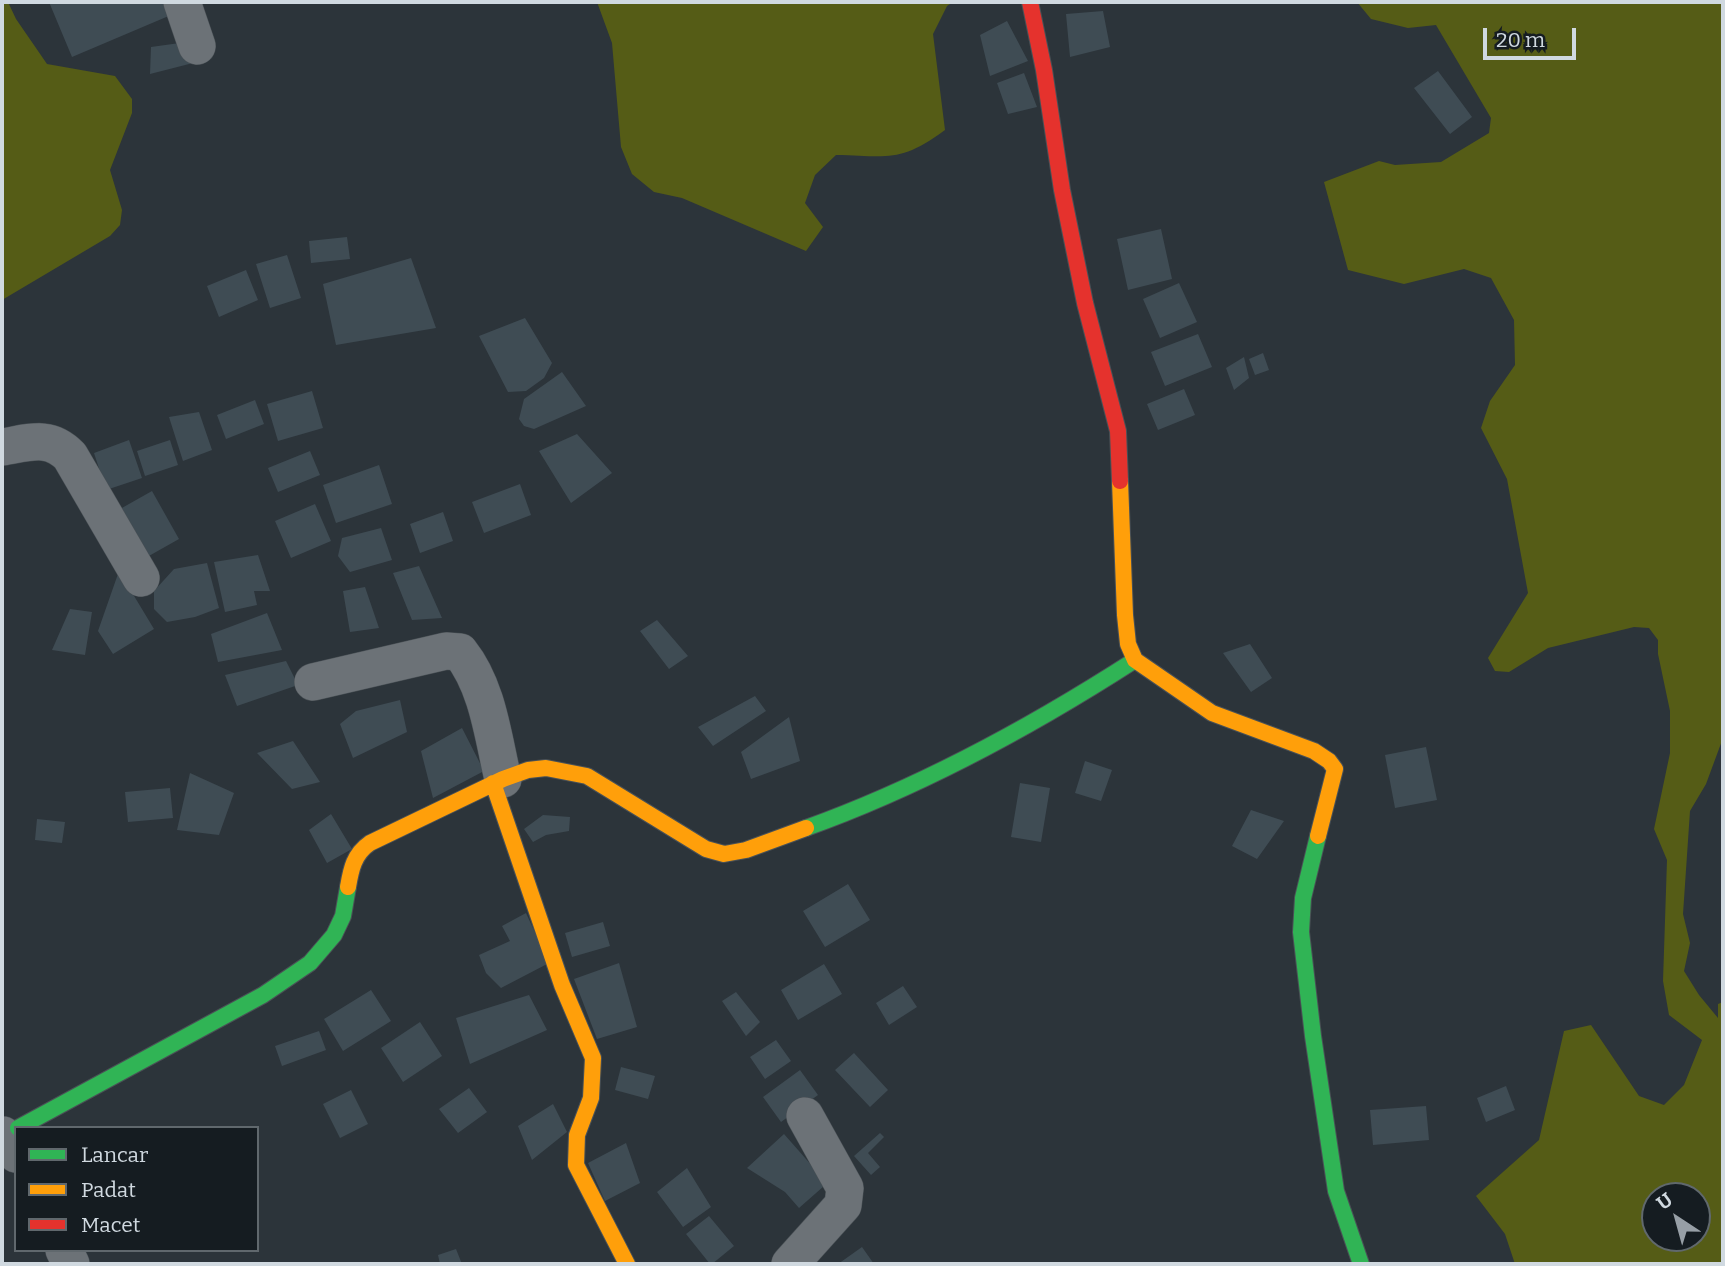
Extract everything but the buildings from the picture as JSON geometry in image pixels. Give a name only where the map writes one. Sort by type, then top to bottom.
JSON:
[{"type":"street","points":[[182,2],[197,46]]},
{"type":"street","points":[[1030,2],[1077,265],[1118,431],[1126,635],[1135,660],[1212,713],[1314,751],[1329,761],[1335,769],[1303,898],[1301,932],[1336,1191],[1361,1264]]},
{"type":"street","points":[[2,447],[49,442],[64,450],[141,579]]},
{"type":"street","points":[[313,682],[446,651],[460,653],[471,666],[483,694],[498,781],[562,985],[593,1058],[591,1098],[577,1135],[576,1165],[627,1264]]},
{"type":"street","points":[[29,1126],[263,995],[310,963],[334,935],[342,916],[352,865],[361,849],[498,781],[528,770],[546,768],[587,776],[706,849],[724,853],[746,850],[880,799],[1010,736],[1090,690],[1135,660]]},
{"type":"street","points":[[790,1264],[838,1212],[845,1199],[845,1188],[805,1116]]},
{"type":"green space","points":[[2,2],[8,2],[16,19],[47,64],[115,76],[132,99],[132,113],[110,170],[122,210],[120,225],[110,236],[2,300]]},
{"type":"green space","points":[[597,2],[953,2],[947,6],[933,34],[945,130],[905,153],[882,156],[836,155],[815,175],[805,203],[823,227],[806,251],[682,198],[654,192],[632,174],[621,147],[612,43]]},
{"type":"green space","points":[[1357,2],[1723,2],[1723,738],[1706,784],[1690,811],[1683,914],[1690,943],[1684,971],[1718,1018],[1718,1004],[1723,1002],[1723,1264],[1515,1264],[1505,1234],[1476,1196],[1539,1140],[1564,1031],[1591,1025],[1639,1096],[1664,1105],[1684,1085],[1702,1040],[1669,1015],[1663,981],[1667,860],[1654,829],[1670,753],[1670,711],[1658,654],[1658,640],[1649,628],[1634,627],[1548,648],[1509,672],[1495,671],[1488,658],[1528,593],[1507,479],[1481,428],[1490,401],[1515,365],[1514,320],[1491,278],[1464,269],[1404,284],[1348,270],[1324,182],[1379,161],[1395,165],[1441,162],[1489,133],[1491,118],[1436,25],[1408,28],[1371,19]]},
{"type":"traffic: fast","points":[[806,828],[934,774],[1016,732],[1135,660]]},
{"type":"traffic: fast","points":[[1318,836],[1303,898],[1301,932],[1336,1191],[1361,1264]]},
{"type":"traffic: fast","points":[[22,1126],[263,995],[310,963],[334,935],[343,916],[348,887]]},
{"type":"traffic: slow","points":[[1120,481],[1125,615],[1128,644],[1135,660],[1212,713],[1314,751],[1329,761],[1335,769],[1318,836]]},
{"type":"traffic: slow","points":[[348,887],[357,857],[370,843],[503,779],[528,770],[546,768],[587,776],[706,849],[724,854],[746,850],[806,828]]},
{"type":"traffic: slow","points":[[493,783],[562,985],[593,1058],[591,1098],[577,1135],[576,1165],[627,1264]]},
{"type":"traffic: jam","points":[[1030,2],[1044,70],[1062,190],[1085,303],[1118,431],[1120,481]]}]
